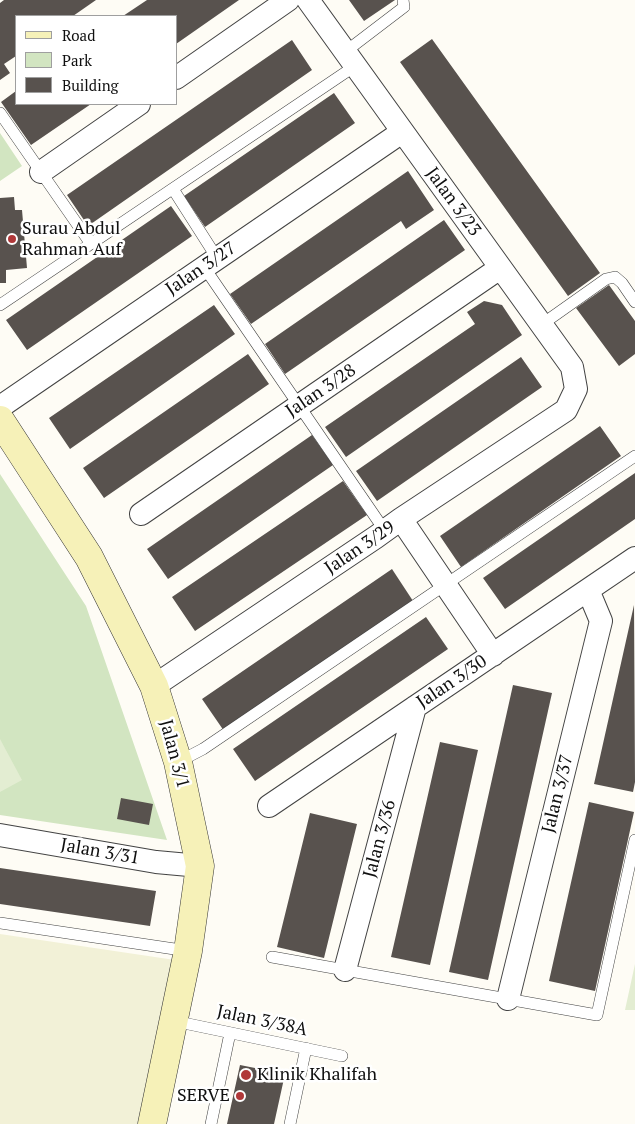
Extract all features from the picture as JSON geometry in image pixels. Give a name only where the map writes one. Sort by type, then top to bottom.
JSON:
[{"type":"street","points":[[178,77],[288,0]]},
{"type":"street","name":"Jalan 3/23","points":[[308,0],[572,367],[576,389],[566,410]]},
{"type":"street","points":[[41,172],[138,105]]},
{"type":"street","name":"Jalan 3/27","points":[[0,407],[402,132]]},
{"type":"street","name":"Jalan 3/28","points":[[141,514],[500,268]]},
{"type":"street","name":"Jalan 3/29","points":[[154,686],[566,410]]},
{"type":"street","name":"Jalan 3/1","points":[[0,420],[89,557],[154,686],[178,762],[200,866],[188,951],[152,1124]]},
{"type":"street","points":[[393,525],[446,584],[493,655]]},
{"type":"street","name":"Jalan 3/30","points":[[268,806],[635,558]]},
{"type":"street","name":"Jalan 3/37","points":[[508,999],[601,621],[588,590]]},
{"type":"street","name":"Jalan 3/36","points":[[346,970],[415,707]]},
{"type":"street","name":"Jalan 3/31","points":[[0,835],[156,862],[200,866]]},
{"type":"lane","points":[[0,305],[172,188],[350,59],[404,7],[403,0]]},
{"type":"lane","points":[[0,113],[91,244]]},
{"type":"lane","points":[[172,188],[211,263],[299,406],[393,525]]},
{"type":"lane","points":[[541,325],[606,278],[615,277],[622,283],[635,302]]},
{"type":"lane","points":[[178,762],[202,749],[635,456]]},
{"type":"lane","points":[[272,957],[597,1015],[635,840]]},
{"type":"lane","points":[[0,923],[188,951]]},
{"type":"lane","name":"Jalan 3/38A","points":[[174,1021],[342,1056]]},
{"type":"lane","points":[[211,1124],[230,1033]]},
{"type":"lane","points":[[290,1124],[306,1048]]},
{"type":"green space","points":[[0,133],[22,166],[0,181]]},
{"type":"green space","points":[[0,474],[86,606],[167,840],[0,815]]},
{"type":"green space","points":[[0,739],[22,780],[0,792]]},
{"type":"green space","points":[[0,934],[175,960],[140,1124],[0,1124]]},
{"type":"green space","points":[[635,964],[635,1010],[625,1010]]},
{"type":"building","points":[[4,0],[96,0],[74,15],[15,15],[15,57],[4,64],[10,73],[0,80],[0,3]]},
{"type":"building","points":[[147,0],[239,0],[178,43],[178,15],[124,15]]},
{"type":"building","points":[[349,0],[395,0],[364,21]]},
{"type":"building","points":[[432,39],[600,273],[568,296],[400,62]]},
{"type":"building","points":[[292,40],[312,70],[88,226],[67,195]]},
{"type":"building","points":[[15,92],[15,105],[90,105],[31,145],[1,102]]},
{"type":"building","points":[[334,93],[355,123],[205,227],[184,196]]},
{"type":"building","points":[[408,171],[434,210],[406,229],[401,221],[251,324],[230,294]]},
{"type":"building","name":"Surau Abdul Rahman Auf","points":[[14,197],[15,210],[22,210],[27,268],[6,270],[6,283],[0,283],[0,198]]},
{"type":"building","points":[[171,206],[192,236],[27,350],[6,320]]},
{"type":"building","points":[[444,220],[465,250],[285,374],[265,344]]},
{"type":"building","points":[[609,285],[635,321],[635,354],[619,366],[576,308]]},
{"type":"building","points":[[484,301],[502,305],[522,335],[346,457],[325,427],[475,324],[467,312]]},
{"type":"building","points":[[214,305],[235,334],[70,449],[49,418]]},
{"type":"building","points":[[248,354],[269,384],[104,498],[83,468]]},
{"type":"building","points":[[521,357],[542,387],[377,501],[356,471]]},
{"type":"building","points":[[600,426],[621,456],[461,567],[440,536]]},
{"type":"building","points":[[312,435],[333,465],[168,579],[147,549]]},
{"type":"building","points":[[635,473],[635,519],[505,609],[483,578]]},
{"type":"building","points":[[343,481],[367,515],[195,631],[172,597]]},
{"type":"building","points":[[392,569],[413,601],[224,731],[202,699]]},
{"type":"building","points":[[634,605],[635,782],[633,792],[594,784]]},
{"type":"building","points":[[426,617],[448,649],[255,781],[233,749]]},
{"type":"building","points":[[513,685],[552,693],[488,980],[449,972]]},
{"type":"building","points":[[440,742],[478,750],[430,965],[391,957]]},
{"type":"building","points":[[121,798],[153,804],[149,825],[117,819]]},
{"type":"building","points":[[589,802],[634,812],[595,991],[549,981]]},
{"type":"building","points":[[310,813],[357,824],[324,958],[277,947]]},
{"type":"building","points":[[0,868],[156,891],[150,926],[0,904]]},
{"type":"building","points":[[240,1065],[285,1074],[274,1124],[227,1124]]},
{"type":"place","name":"Surau Abdul Rahman Auf","points":[[12,239]]},
{"type":"place","name":"Klinik Khalifah","points":[[246,1075]]},
{"type":"place","name":"SERVE","points":[[240,1096]]}]
